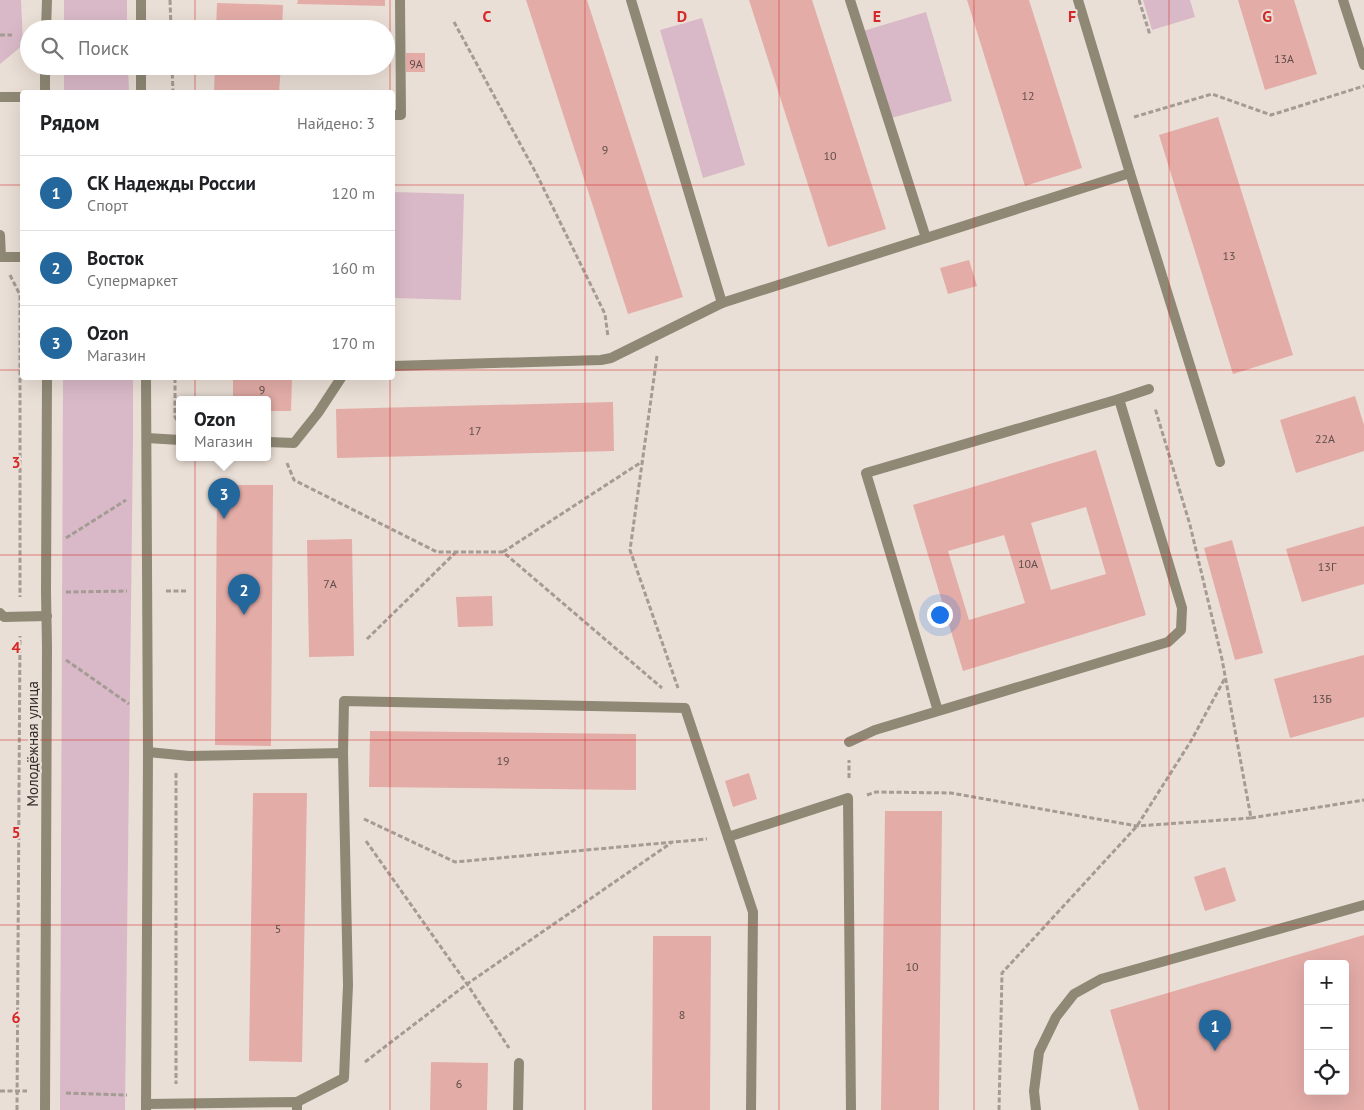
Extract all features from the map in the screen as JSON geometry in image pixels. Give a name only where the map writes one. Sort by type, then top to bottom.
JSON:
[{"type":"street","points":[[46,0],[46,20]]},
{"type":"street","points":[[141,0],[141,20]]},
{"type":"street","points":[[395,115],[402,115],[400,0]]},
{"type":"street","points":[[630,0],[722,303]]},
{"type":"street","points":[[850,0],[926,238]]},
{"type":"street","points":[[1078,0],[1220,462]]},
{"type":"street","points":[[1343,0],[1364,65]]},
{"type":"street","points":[[45,75],[45,90]]},
{"type":"street","points":[[141,75],[141,90]]},
{"type":"street","points":[[0,98],[20,97]]},
{"type":"street","points":[[395,366],[601,360],[611,358],[722,303],[1130,173]]},
{"type":"street","points":[[0,235],[0,257],[20,257]]},
{"type":"street","name":"Молодёжная улица","points":[[45,1110],[47,380]]},
{"type":"street","points":[[146,380],[148,752],[146,1103],[297,1106],[344,1078],[348,985],[343,753],[344,701],[685,708],[753,912],[751,1110]]},
{"type":"street","points":[[271,442],[294,443],[318,413],[340,380]]},
{"type":"street","points":[[938,711],[866,473],[1149,389]]},
{"type":"street","points":[[849,742],[875,730],[1168,642],[1181,630],[1182,608],[1119,399]]},
{"type":"street","points":[[147,438],[176,440]]},
{"type":"street","points":[[0,613],[4,617],[47,616]]},
{"type":"street","points":[[148,752],[189,756],[343,753]]},
{"type":"street","points":[[728,837],[848,798],[851,1110]]},
{"type":"street","points":[[1036,1110],[1034,1091],[1039,1052],[1056,1017],[1074,994],[1101,980],[1364,905]]},
{"type":"street","points":[[518,1063],[518,1110]]},
{"type":"path","points":[[170,0],[170,20]]},
{"type":"path","points":[[1140,0],[1150,35]]},
{"type":"path","points":[[454,22],[537,175],[605,314],[611,358]]},
{"type":"path","points":[[0,35],[12,35]]},
{"type":"path","points":[[172,75],[173,90]]},
{"type":"path","points":[[1115,123],[1212,94],[1271,115],[1364,86]]},
{"type":"path","points":[[0,257],[20,295],[17,1110]]},
{"type":"path","points":[[660,334],[630,550],[685,708]]},
{"type":"path","points":[[175,380],[176,419]]},
{"type":"path","points":[[1149,389],[1190,525],[1226,678],[1251,818]]},
{"type":"path","points":[[280,443],[294,480],[437,552],[503,552],[643,461]]},
{"type":"path","points":[[20,592],[62,541],[133,496],[147,481]]},
{"type":"path","points":[[368,640],[456,552]]},
{"type":"path","points":[[503,552],[685,708]]},
{"type":"path","points":[[20,592],[188,591]]},
{"type":"path","points":[[47,647],[147,716]]},
{"type":"path","points":[[999,1110],[1002,973],[1138,826],[1191,741],[1226,678]]},
{"type":"path","points":[[849,742],[848,798],[876,792],[951,793],[1138,826],[1251,818],[1364,800]]},
{"type":"path","points":[[176,755],[176,1104]]},
{"type":"path","points":[[344,810],[455,862],[728,837]]},
{"type":"path","points":[[344,810],[467,984],[518,1063]]},
{"type":"path","points":[[344,1078],[467,984],[672,842]]},
{"type":"path","points":[[70,1094],[146,1103]]},
{"type":"shaded area","points":[[0,0],[21,0],[20,47],[0,64]]},
{"type":"shaded area","points":[[64,0],[127,0],[127,20],[64,20]]},
{"type":"shaded area","points":[[1143,0],[1190,0],[1195,17],[1152,30]]},
{"type":"shaded area","points":[[926,12],[952,101],[888,119],[860,32]]},
{"type":"shaded area","points":[[702,18],[745,165],[703,178],[660,30]]},
{"type":"shaded area","points":[[64,75],[128,75],[129,90],[64,90]]},
{"type":"shaded area","points":[[395,192],[464,194],[461,300],[395,298]]},
{"type":"shaded area","points":[[63,380],[133,380],[125,1110],[60,1110]]},
{"type":"building","points":[[298,0],[385,0],[385,6],[297,4]]},
{"type":"building","points":[[526,0],[587,0],[683,297],[628,314]]},
{"type":"building","points":[[749,0],[812,0],[886,229],[828,247]]},
{"type":"building","points":[[967,0],[1029,0],[1082,168],[1025,186]]},
{"type":"building","points":[[1238,0],[1294,0],[1317,74],[1265,90]]},
{"type":"building","points":[[217,3],[283,5],[282,20],[216,20]]},
{"type":"building","points":[[406,53],[425,53],[425,72],[406,72]]},
{"type":"building","points":[[215,75],[280,75],[279,90],[214,90]]},
{"type":"building","points":[[1218,117],[1293,355],[1233,374],[1159,135]]},
{"type":"building","points":[[969,260],[977,286],[948,294],[940,268]]},
{"type":"building","points":[[233,380],[292,380],[291,411],[271,411],[271,396],[233,396]]},
{"type":"building","points":[[1355,396],[1364,425],[1364,451],[1296,473],[1280,420]]},
{"type":"building","points":[[613,402],[614,451],[337,458],[336,409]]},
{"type":"building","points":[[1096,450],[1146,615],[963,671],[913,505]],"holes":[[[1086,507],[1106,574],[1051,590],[1031,523]],[[1004,535],[1025,603],[969,620],[948,551]]]},
{"type":"building","points":[[217,485],[273,485],[271,746],[215,745]]},
{"type":"building","points":[[1364,526],[1364,584],[1302,602],[1286,549]]},
{"type":"building","points":[[352,539],[354,656],[309,657],[307,540]]},
{"type":"building","points":[[1232,540],[1263,653],[1235,660],[1204,548]]},
{"type":"building","points":[[492,596],[493,626],[458,627],[456,597]]},
{"type":"building","points":[[1364,655],[1364,717],[1290,738],[1274,679]]},
{"type":"building","points":[[370,731],[636,734],[636,790],[369,787]]},
{"type":"building","points":[[749,773],[757,799],[733,807],[725,781]]},
{"type":"building","points":[[253,793],[307,793],[302,1062],[249,1061]]},
{"type":"building","points":[[885,811],[942,811],[939,1110],[881,1110]]},
{"type":"building","points":[[1225,867],[1236,901],[1205,911],[1194,877]]},
{"type":"building","points":[[1364,935],[1364,1110],[1139,1110],[1110,1010]]},
{"type":"building","points":[[653,936],[711,936],[710,1110],[652,1110]]},
{"type":"building","points":[[431,1062],[488,1063],[487,1110],[430,1110]]},
{"type":"place","name":"Ozon","points":[[224,519]]},
{"type":"place","name":"Восток","points":[[244,615]]},
{"type":"place","name":"СК Надежды России","points":[[1215,1051]]}]
